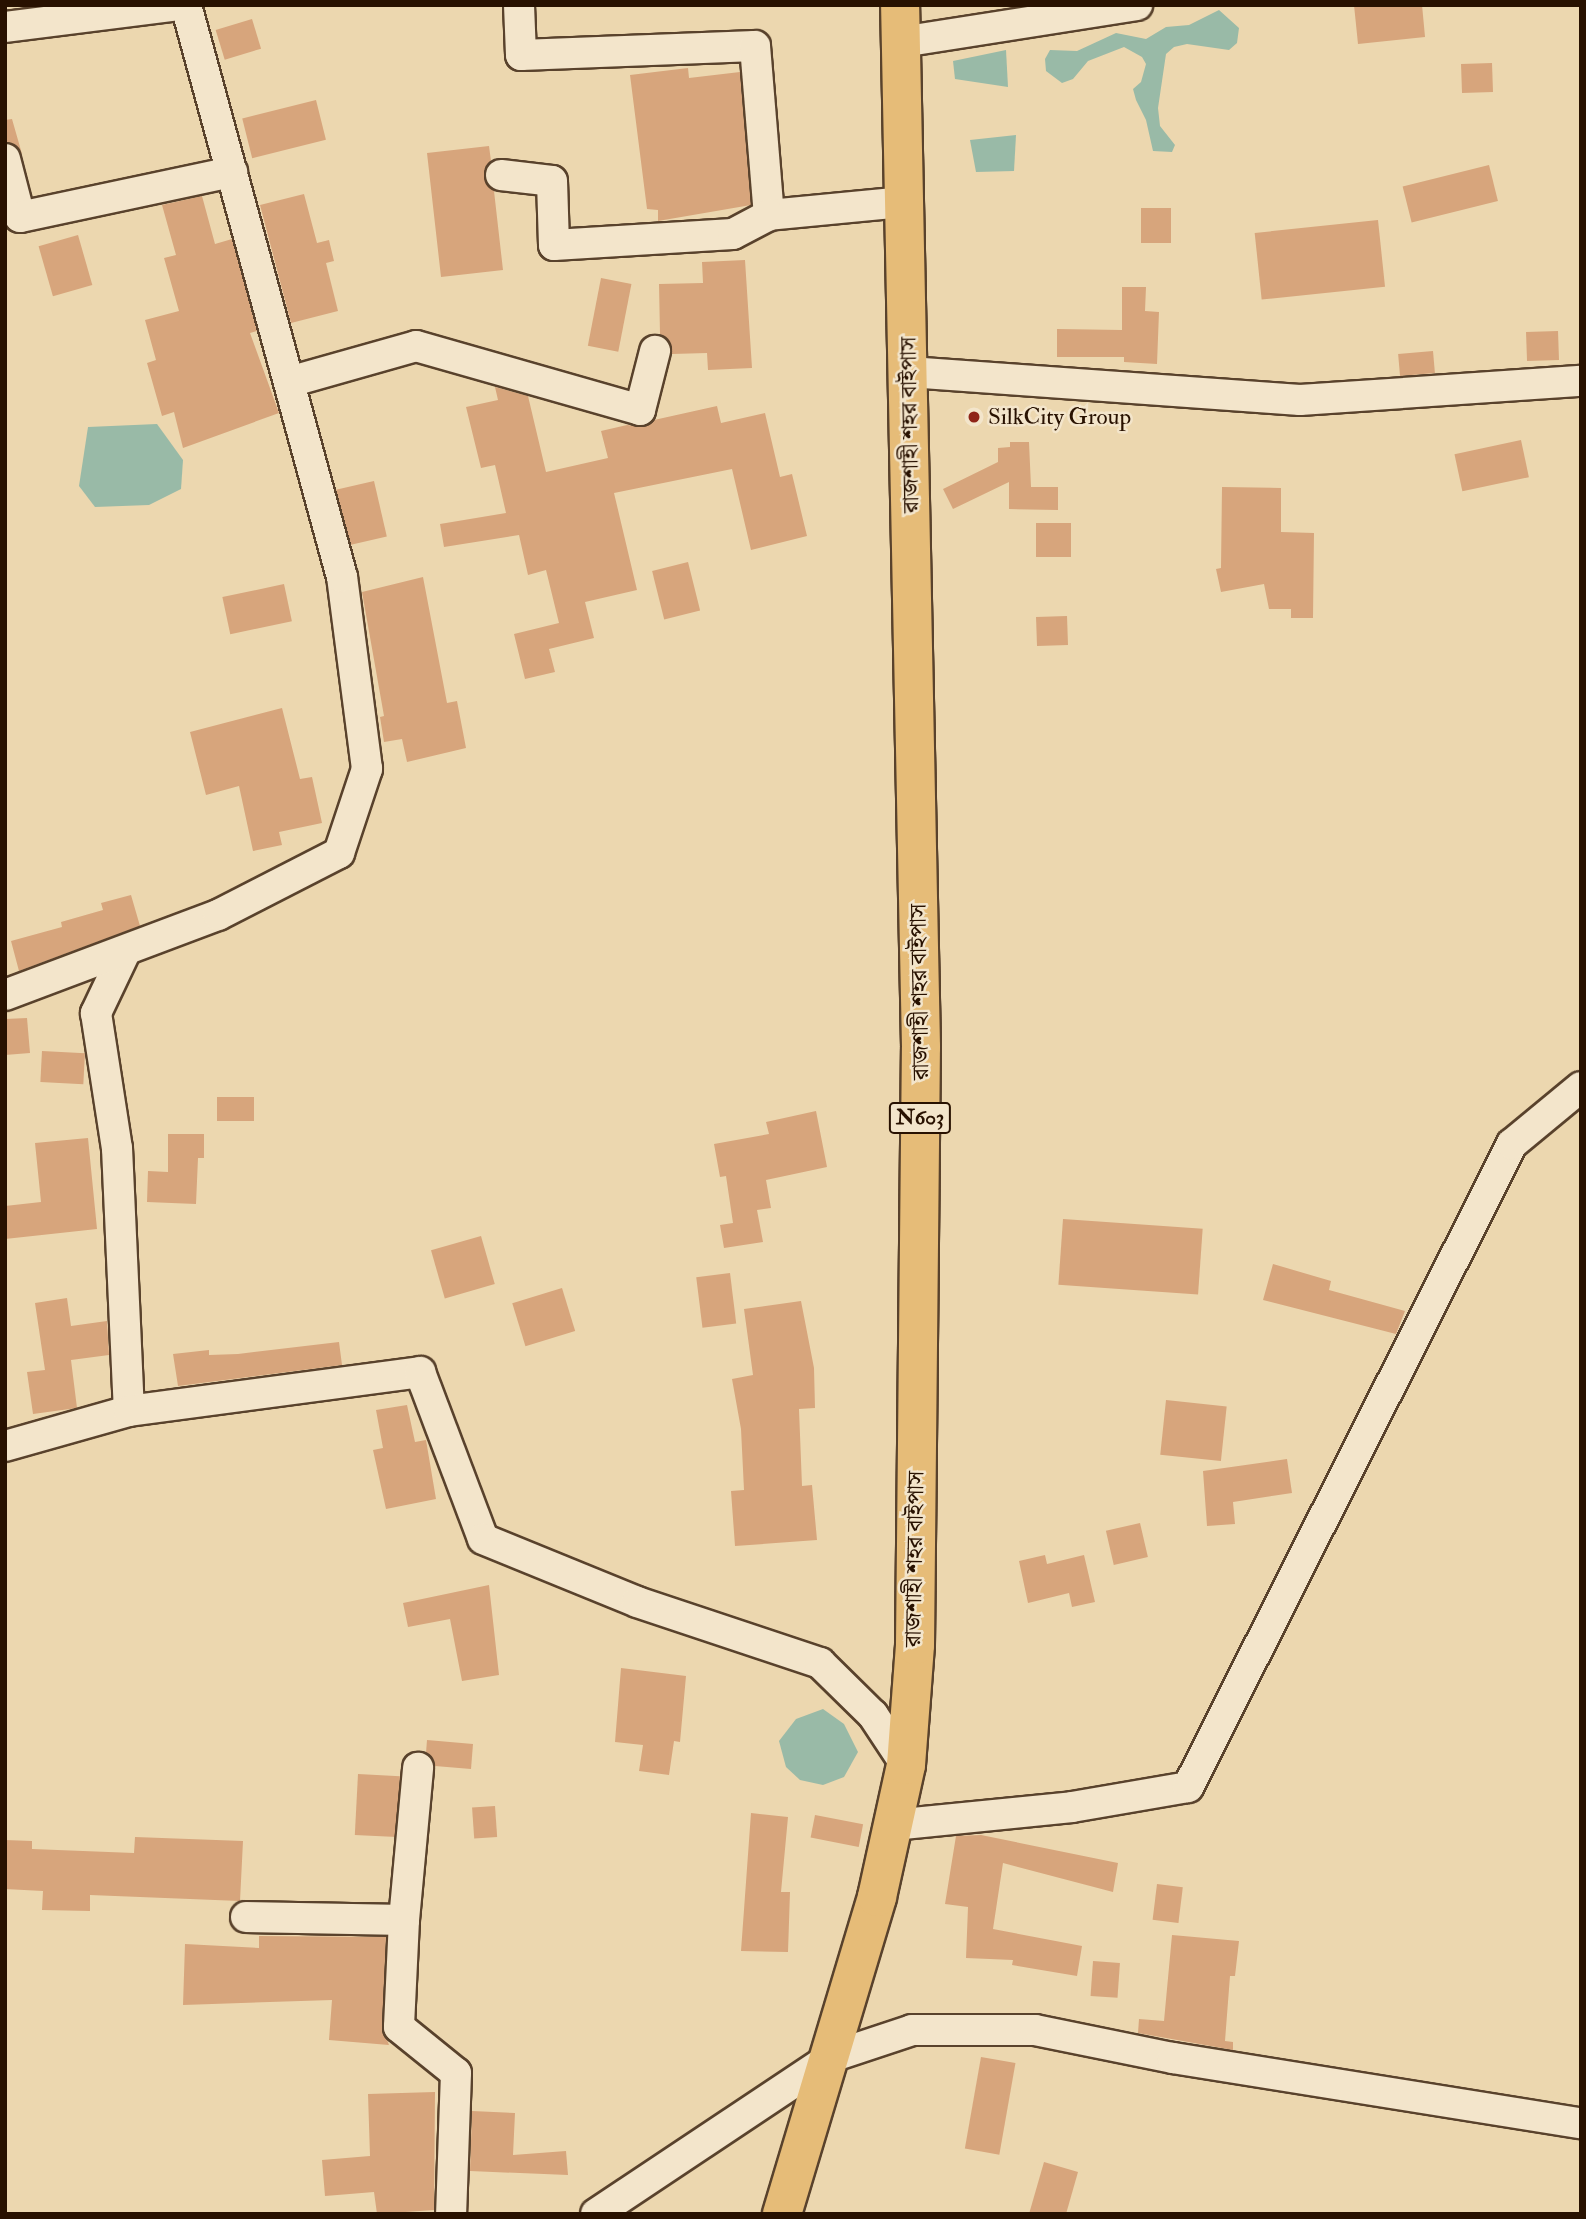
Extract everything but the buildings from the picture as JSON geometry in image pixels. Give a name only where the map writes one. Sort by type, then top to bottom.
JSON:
[{"type":"highway","name":"রাজশাহী শহর বাইপাস","points":[[782,2214],[831,2057],[893,1825],[906,1765],[915,1645],[921,1048],[900,24]]},
{"type":"street","points":[[5,27],[180,5]]},
{"type":"street","points":[[5,995],[218,915],[339,853],[367,769],[342,577],[186,5]]},
{"type":"street","points":[[519,5],[521,55],[755,46],[769,215]]},
{"type":"street","points":[[900,24],[1137,5]]},
{"type":"street","points":[[5,159],[20,217],[232,172]]},
{"type":"street","points":[[501,175],[552,181],[554,244],[733,234],[769,215],[905,202]]},
{"type":"street","points":[[289,382],[416,346],[640,410],[655,351]]},
{"type":"street","points":[[909,372],[1300,400],[1581,381]]},
{"type":"street","points":[[125,952],[96,1013],[117,1148],[129,1411]]},
{"type":"street","points":[[893,1825],[1072,1807],[1188,1787],[1512,1144],[1581,1087]]},
{"type":"street","points":[[5,1446],[129,1411],[420,1373],[483,1539],[637,1602],[820,1663],[873,1715],[906,1765]]},
{"type":"street","points":[[418,1768],[404,1920],[399,2027],[456,2073],[451,2214]]},
{"type":"street","points":[[246,1917],[404,1920]]},
{"type":"street","points":[[596,2214],[831,2057],[912,2030],[1035,2030],[1173,2058],[1581,2123]]},
{"type":"shaded area","points":[[1219,10],[1239,28],[1237,43],[1229,50],[1187,44],[1174,47],[1166,54],[1158,108],[1160,126],[1175,145],[1172,152],[1153,151],[1146,120],[1136,100],[1133,89],[1141,82],[1146,64],[1142,57],[1124,47],[1088,61],[1073,79],[1062,83],[1046,71],[1045,59],[1050,50],[1077,51],[1116,33],[1146,39],[1166,27],[1189,25]]},
{"type":"shaded area","points":[[1006,50],[1008,87],[955,79],[953,61]]},
{"type":"shaded area","points":[[1016,135],[1014,171],[976,172],[970,140]]},
{"type":"shaded area","points":[[157,424],[183,460],[181,489],[149,505],[95,507],[79,486],[88,427]]},
{"type":"shaded area","points":[[823,1709],[844,1724],[858,1752],[844,1777],[823,1785],[800,1780],[786,1767],[779,1741],[796,1719]]},
{"type":"place","name":"SilkCity Group","points":[[974,417]]}]
